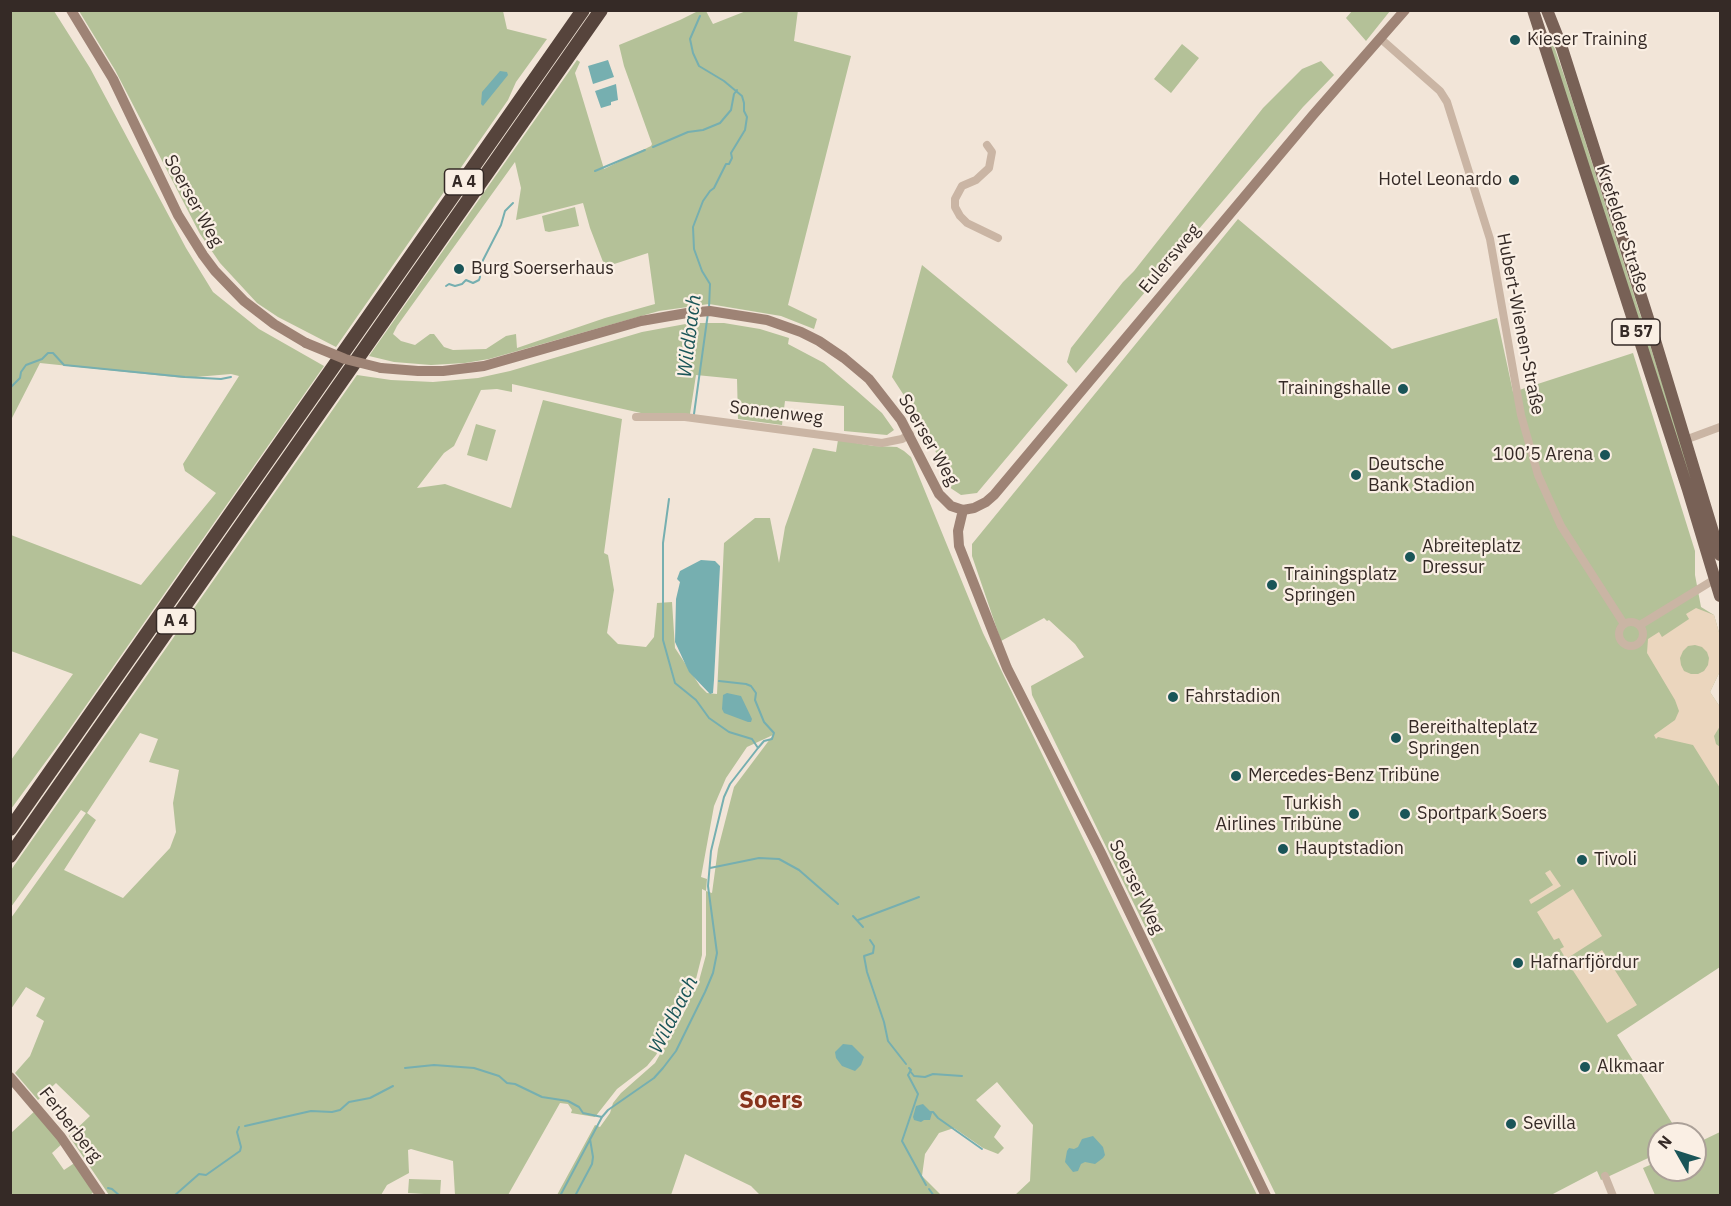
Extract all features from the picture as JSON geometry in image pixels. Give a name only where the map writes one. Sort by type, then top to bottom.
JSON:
[{"type":"highway","name":"A 4","points":[[10,856],[565,50],[583,10]]},
{"type":"highway","name":"A 4","points":[[10,829],[565,50],[601,10]]},
{"type":"main road","name":"Soerser Weg","points":[[71,10],[113,79],[178,214],[203,255],[244,301],[274,324],[306,343],[345,359],[381,368],[443,371],[484,366],[641,321],[704,311],[749,316],[801,332],[831,348],[868,379],[890,404],[910,434],[939,494],[951,506],[963,510],[958,546],[1006,668],[1097,845],[1266,1196]]},
{"type":"main road","name":"Krefelder Straße","points":[[1533,10],[1718,577],[1720,596]]},
{"type":"main road","name":"Krefelder Straße","points":[[1547,10],[1562,48],[1654,337],[1720,555]]},
{"type":"main road","name":"Eulersweg","points":[[963,510],[981,504],[993,495],[1401,14]]},
{"type":"main road","name":"Ferberberg","points":[[10,1077],[61,1137],[102,1196]]},
{"type":"street","name":"Hubert-Wienen-Straße","points":[[1381,39],[1440,91],[1447,102],[1490,239],[1521,415],[1538,475],[1561,526],[1624,624]]},
{"type":"street","points":[[987,145],[992,152],[989,168],[976,180],[962,186],[957,193],[955,207],[967,223],[998,238]]},
{"type":"street","name":"Sonnenweg","points":[[636,417],[685,417],[882,443],[902,439],[910,434]]},
{"type":"street","points":[[1685,440],[1720,427]]},
{"type":"street","points":[[1640,625],[1644,636],[1641,641],[1630,647],[1624,644],[1619,636],[1624,624],[1629,622],[1640,625],[1718,577]]},
{"type":"street","points":[[1605,1176],[1612,1196]]},
{"type":"green space","points":[[798,10],[794,41],[851,56],[788,305],[817,319],[814,329],[781,316],[709,304],[659,311],[489,359],[465,363],[431,365],[394,362],[369,356],[577,60],[580,62],[575,73],[604,169],[652,144],[624,66],[619,45],[698,11],[706,11],[713,24],[746,11]],"holes":[[[515,162],[521,188],[516,220],[583,203],[605,267],[648,253],[655,304],[605,318],[517,348],[516,334],[506,336],[486,349],[453,350],[444,347],[434,334],[430,334],[415,345],[401,341],[393,334],[397,326]]]},
{"type":"green space","points":[[10,11],[54,11],[90,68],[186,248],[213,292],[259,329],[324,366],[11,809],[11,760],[73,674],[11,651],[11,535],[141,585],[216,493],[185,471],[183,464],[239,376],[231,374],[184,378],[40,363],[11,420]]},
{"type":"green space","points":[[79,11],[503,11],[507,29],[547,39],[516,82],[508,100],[336,347],[278,317],[257,303],[220,263],[200,234],[115,70]]},
{"type":"green space","points":[[1352,11],[1390,11],[1366,41],[1346,18]]},
{"type":"green space","points":[[1546,33],[1555,49],[1567,84],[1717,556],[1714,558]]},
{"type":"green space","points":[[1182,44],[1199,58],[1171,93],[1154,79]]},
{"type":"green space","points":[[1321,61],[1334,75],[1303,107],[1076,373],[1067,362],[1071,348],[1263,108],[1302,69]]},
{"type":"green space","points":[[575,207],[579,226],[545,231],[542,216]]},
{"type":"green space","name":"Sportpark Soers","points":[[1238,219],[1392,349],[1497,318],[1513,392],[1633,353],[1695,551],[1695,575],[1701,607],[1714,615],[1720,636],[1720,671],[1710,692],[1720,707],[1720,967],[1617,1035],[1671,1122],[1647,1122],[1647,1159],[1601,1180],[1597,1171],[1551,1195],[1276,1195],[1032,695],[1031,686],[1084,657],[1075,644],[1044,618],[1001,641],[972,556],[972,544]]},
{"type":"green space","points":[[922,265],[1068,385],[977,493],[961,495],[949,487],[929,434],[892,377]]},
{"type":"green space","points":[[691,323],[724,323],[760,329],[789,338],[788,344],[824,363],[882,413],[894,430],[887,435],[844,431],[844,406],[785,401],[782,425],[738,419],[737,379],[696,375],[690,414],[641,413],[512,384],[512,392],[497,389],[481,390],[454,446],[444,453],[417,488],[445,484],[511,508],[543,400],[622,419],[604,553],[608,555],[614,590],[607,633],[618,644],[646,647],[654,637],[657,603],[672,602],[675,648],[700,686],[707,693],[717,694],[724,543],[755,518],[770,518],[779,563],[785,527],[813,448],[836,452],[838,440],[897,447],[904,451],[911,457],[983,633],[1257,1195],[1015,1195],[1030,1181],[1033,1125],[997,1082],[976,1100],[1001,1126],[994,1137],[1004,1148],[998,1154],[983,1148],[954,1128],[939,1133],[925,1154],[922,1176],[941,1195],[760,1195],[751,1186],[685,1154],[671,1195],[557,1195],[595,1125],[600,1127],[621,1093],[655,1063],[686,1009],[683,1007],[656,1055],[647,1066],[617,1089],[595,1117],[571,1113],[572,1110],[568,1104],[560,1103],[508,1195],[455,1195],[453,1161],[411,1149],[408,1150],[409,1173],[387,1185],[381,1195],[109,1195],[69,1136],[90,1116],[56,1083],[38,1100],[15,1073],[30,1056],[44,1021],[36,1016],[45,998],[26,987],[11,1009],[11,918],[86,813],[81,810],[11,907],[11,870],[357,375],[391,380],[433,382],[478,378],[510,371],[642,332]],"holes":[[[140,733],[158,739],[149,762],[179,770],[173,803],[176,832],[170,848],[123,898],[64,870],[96,820],[87,813]],[[773,735],[734,787],[718,849],[712,893],[706,891],[707,879],[701,877],[714,806],[726,778],[747,747]],[[702,889],[706,891],[706,955],[697,988],[694,987],[702,955]]]},
{"type":"green space","points":[[476,424],[496,430],[487,461],[467,455]]},
{"type":"green space","points":[[36,1110],[63,1143],[52,1153],[64,1170],[76,1162],[93,1193],[87,1196],[11,1196],[11,1133]]},
{"type":"green space","points":[[1720,1132],[1720,1195],[1655,1195],[1649,1182],[1707,1182],[1707,1138]]},
{"type":"green space","points":[[409,1179],[441,1180],[440,1195],[408,1193]]},
{"type":"shaded area","points":[[1696,608],[1714,615],[1720,636],[1720,671],[1710,692],[1720,707],[1720,726],[1714,736],[1716,744],[1720,747],[1720,788],[1693,745],[1658,737],[1656,739],[1654,735],[1675,720],[1679,711],[1675,700],[1647,653],[1648,639],[1659,632],[1662,637],[1689,619],[1686,614]],"holes":[[[1688,646],[1702,647],[1709,658],[1704,671],[1698,674],[1684,671],[1680,658],[1683,651]]]},
{"type":"shaded area","points":[[1550,870],[1561,886],[1531,904],[1529,900],[1553,885],[1545,873]]},
{"type":"shaded area","points":[[1573,889],[1602,936],[1566,959],[1560,949],[1564,947],[1559,938],[1554,940],[1537,912]]},
{"type":"shaded area","points":[[1602,950],[1637,1005],[1607,1023],[1572,969]]},
{"type":"water","points":[[608,60],[614,77],[593,84],[588,66]]},
{"type":"water","points":[[500,71],[507,72],[508,75],[483,106],[481,104],[482,92]]},
{"type":"water","points":[[616,84],[618,100],[601,108],[595,91]]},
{"type":"water","points":[[701,560],[715,561],[720,566],[713,693],[710,694],[689,672],[675,642],[676,599],[680,582],[677,579],[680,571]]},
{"type":"water","points":[[727,693],[741,696],[752,719],[751,722],[724,713],[723,695]]},
{"type":"water","points":[[843,1044],[852,1045],[864,1057],[861,1065],[855,1071],[842,1066],[836,1058],[835,1052]]},
{"type":"water","points":[[923,1104],[932,1113],[930,1120],[921,1122],[914,1120],[916,1106]]},
{"type":"water","points":[[1093,1136],[1103,1147],[1105,1155],[1095,1164],[1085,1162],[1081,1164],[1078,1171],[1073,1172],[1065,1162],[1067,1151],[1069,1148],[1078,1147],[1082,1139]]},
{"type":"waterway","name":"Wildbach","points":[[700,16],[690,39],[699,66],[724,81],[742,96],[747,117],[745,130],[731,153],[732,158],[729,164],[726,164],[714,188],[703,201],[693,227],[694,249],[702,271],[710,284],[709,308]]},
{"type":"waterway","points":[[653,147],[688,132],[703,130],[720,123],[731,110],[737,90]]},
{"type":"waterway","points":[[595,171],[645,150]]},
{"type":"waterway","points":[[446,286],[462,284],[466,280],[473,283],[479,280],[480,266],[501,225],[505,211],[513,203]]},
{"type":"waterway","name":"Wildbach","points":[[694,414],[708,313]]},
{"type":"waterway","points":[[10,388],[20,378],[26,365],[42,359],[48,353],[53,353],[64,365],[185,377],[221,379],[231,377]]},
{"type":"waterway","name":"Wildbach","points":[[560,1196],[602,1117],[608,1110],[654,1078],[663,1068],[676,1051],[705,992],[713,973],[717,953],[708,886],[711,851],[724,797],[730,784],[758,748],[752,739],[729,732],[709,718],[696,700],[675,683],[663,640],[663,543],[669,499]]},
{"type":"waterway","points":[[719,681],[746,684],[751,686],[756,693],[755,700],[764,722],[774,733],[772,739],[764,741],[758,748]]},
{"type":"waterway","points":[[710,868],[759,858],[779,859],[799,870],[838,904]]},
{"type":"waterway","points":[[858,920],[919,897]]},
{"type":"waterway","points":[[853,916],[863,927]]},
{"type":"waterway","points":[[870,940],[874,946],[873,953],[864,956],[867,972],[888,1041],[906,1064]]},
{"type":"waterway","points":[[405,1068],[434,1065],[474,1068],[499,1076],[507,1083],[515,1084],[542,1097],[568,1101],[579,1107],[583,1113],[602,1117]]},
{"type":"waterway","points":[[909,1068],[911,1070],[908,1075],[918,1094],[902,1141],[926,1185]]},
{"type":"waterway","points":[[910,1071],[914,1076],[925,1077],[933,1074],[962,1076]]},
{"type":"waterway","points":[[245,1126],[311,1111],[340,1110],[349,1102],[370,1098],[393,1086]]},
{"type":"waterway","points":[[930,1112],[982,1149]]},
{"type":"waterway","points":[[174,1196],[199,1174],[206,1175],[240,1151],[237,1132],[239,1127]]},
{"type":"waterway","name":"Wildbach","points":[[575,1196],[592,1164],[590,1139]]},
{"type":"waterway","points":[[108,1188],[120,1196]]},
{"type":"waterway","points":[[929,1189],[934,1196]]},
{"type":"place","name":"Kieser Training","points":[[1515,40]]},
{"type":"place","name":"Hotel Leonardo","points":[[1514,180]]},
{"type":"place","name":"Burg Soerserhaus","points":[[459,269]]},
{"type":"place","name":"Trainingshalle","points":[[1403,389]]},
{"type":"place","name":"100’5 Arena","points":[[1605,455]]},
{"type":"place","name":"Deutsche Bank Stadion","points":[[1356,475]]},
{"type":"place","name":"Abreiteplatz Dressur","points":[[1410,557]]},
{"type":"place","name":"Trainingsplatz Springen","points":[[1272,585]]},
{"type":"place","name":"Fahrstadion","points":[[1173,697]]},
{"type":"place","name":"Bereithalteplatz Springen","points":[[1396,738]]},
{"type":"place","name":"Mercedes-Benz Tribüne","points":[[1236,776]]},
{"type":"place","name":"Turkish Airlines Tribüne","points":[[1354,814]]},
{"type":"place","name":"Sportpark Soers","points":[[1405,814]]},
{"type":"place","name":"Hauptstadion","points":[[1283,849]]},
{"type":"place","name":"Tivoli","points":[[1582,860]]},
{"type":"place","name":"Hafnarfjördur","points":[[1518,963]]},
{"type":"place","name":"Alkmaar","points":[[1585,1067]]},
{"type":"place","name":"Sevilla","points":[[1511,1124]]},
{"type":"district","name":"Soers","points":[[771,1101]]}]
